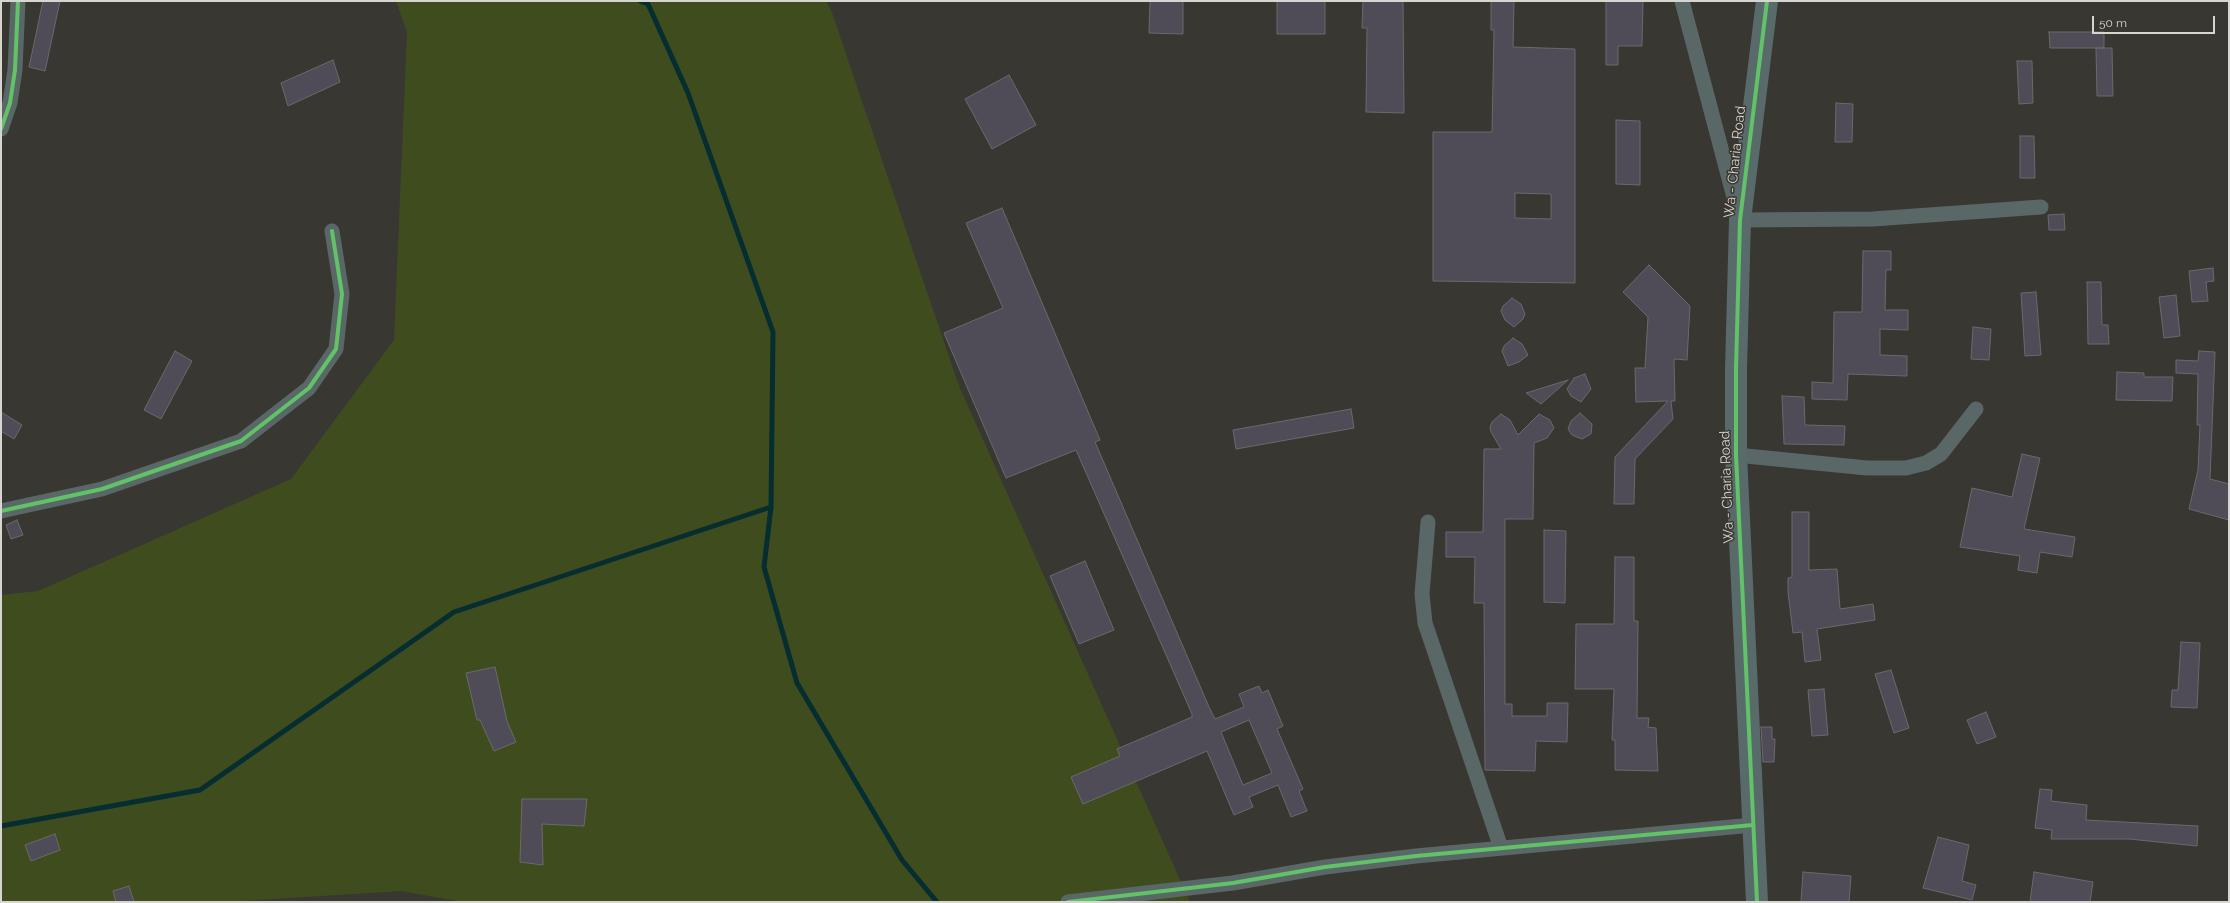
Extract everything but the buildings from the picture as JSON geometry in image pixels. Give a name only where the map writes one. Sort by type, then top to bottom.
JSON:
[{"type":"street","points":[[1,129],[10,103],[15,70],[18,1]]},
{"type":"street","points":[[1682,1],[1740,220],[1873,219],[2041,207]]},
{"type":"street","name":"Wa - Charia Road","points":[[1757,902],[1736,455],[1736,369],[1740,220],[1767,1]]},
{"type":"street","points":[[1,511],[102,488],[241,441],[309,388],[336,349],[342,294],[332,231]]},
{"type":"street","points":[[1736,455],[1867,468],[1906,468],[1926,463],[1942,454],[1976,409]]},
{"type":"street","points":[[1428,522],[1422,594],[1424,623],[1500,848]]},
{"type":"street","points":[[1068,902],[1109,900],[1233,883],[1326,867],[1500,848],[1753,825]]},
{"type":"green space","points":[[396,1],[826,1],[831,10],[959,386],[1190,902],[463,902],[401,891],[226,902],[1,902],[1,595],[38,591],[291,479],[394,340],[407,32]]},
{"type":"waterway","points":[[640,1],[648,4],[688,93],[773,332],[771,507],[764,567],[797,683],[902,860],[937,902]]},
{"type":"waterway","points":[[1,826],[200,790],[454,612],[771,507]]},
{"type":"cycle path","points":[[1,129],[10,103],[15,70],[18,1]]},
{"type":"cycle path","points":[[1757,902],[1736,455],[1736,369],[1740,220],[1767,1]]},
{"type":"cycle path","points":[[1,511],[102,489],[241,441],[309,388],[336,349],[342,294],[332,231]]},
{"type":"cycle path","points":[[1068,902],[1233,883],[1325,867],[1416,856],[1753,825]]}]
